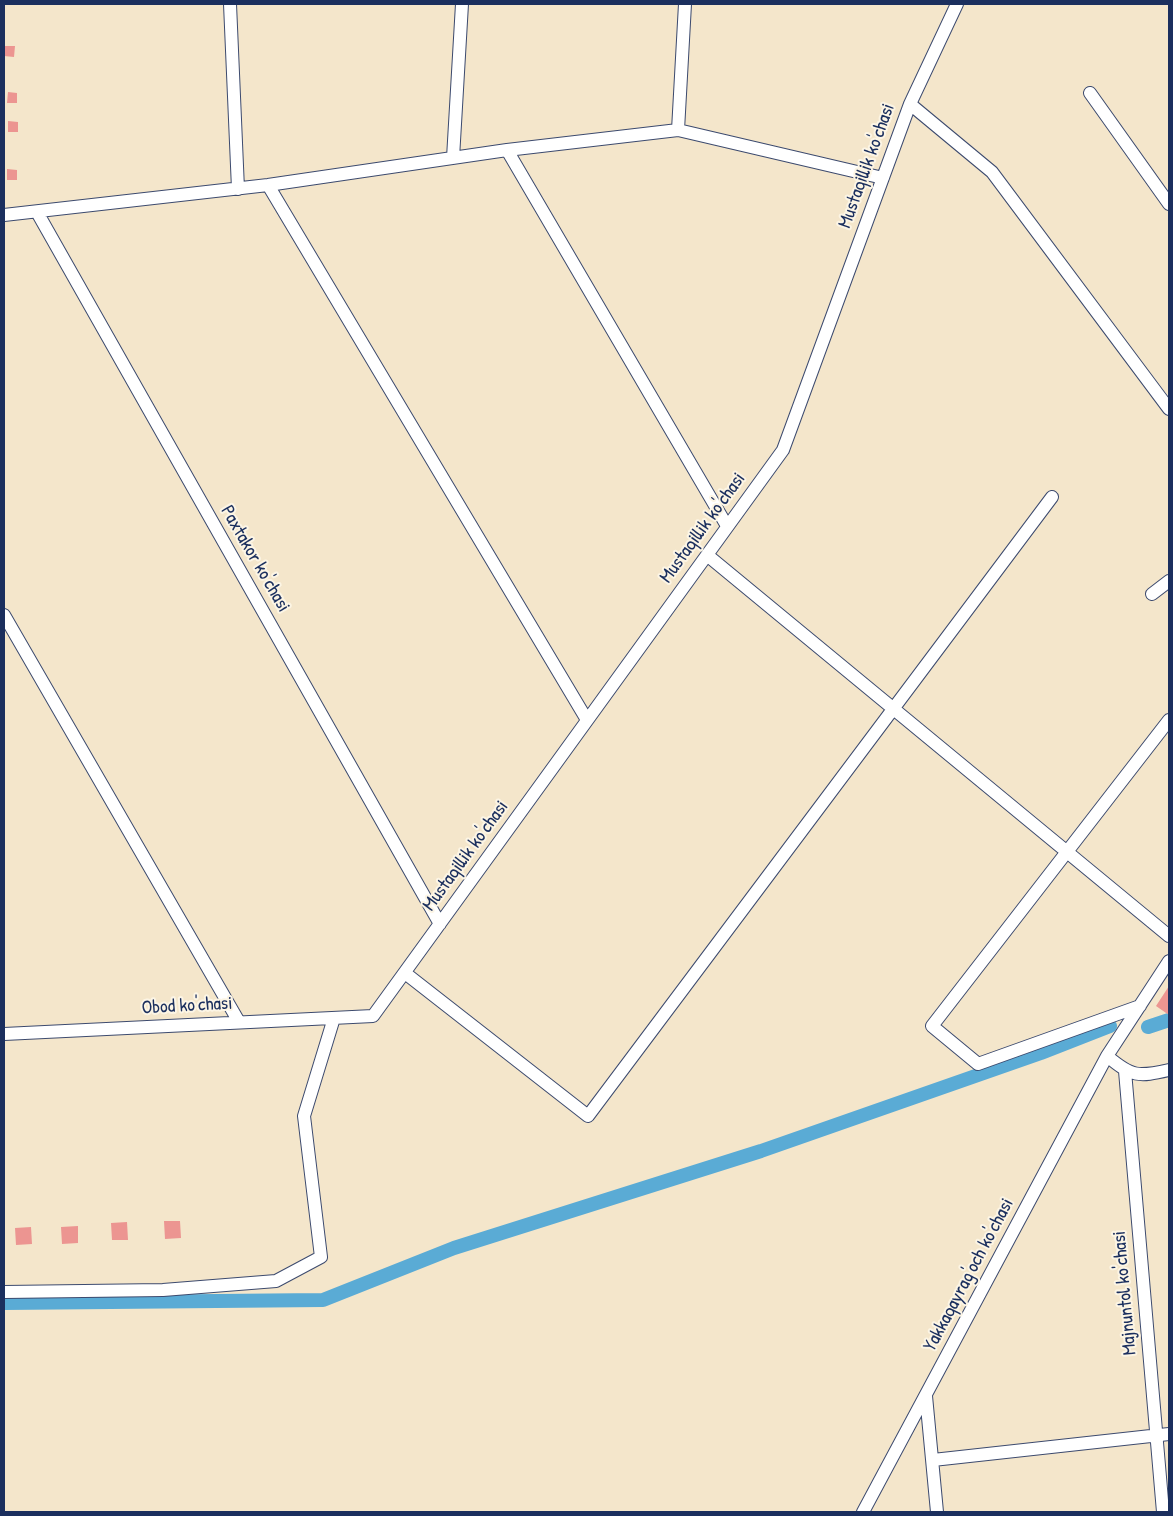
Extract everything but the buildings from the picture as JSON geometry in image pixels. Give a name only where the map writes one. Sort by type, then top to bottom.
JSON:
[{"type":"street","points":[[230,4],[238,189]]},
{"type":"street","points":[[453,158],[462,4]]},
{"type":"street","points":[[678,130],[685,4]]},
{"type":"street","name":"Mustaqillik ko'chasi","points":[[373,1016],[782,450],[910,104],[957,4]]},
{"type":"street","points":[[1090,93],[1169,204]]},
{"type":"street","points":[[910,104],[992,172],[1169,409]]},
{"type":"street","points":[[4,215],[238,189],[507,150],[678,130],[883,178]]},
{"type":"street","points":[[507,150],[727,526]]},
{"type":"street","points":[[268,185],[587,720]]},
{"type":"street","name":"Paxtakor ko'chasi","points":[[37,212],[440,924]]},
{"type":"street","points":[[405,973],[588,1116],[1052,498]]},
{"type":"street","points":[[707,556],[1169,936]]},
{"type":"street","points":[[1152,594],[1169,581]]},
{"type":"street","points":[[4,615],[239,1022]]},
{"type":"street","points":[[1140,1006],[978,1064],[932,1026],[1169,720]]},
{"type":"street","name":"Yakkaqayrag'och ko'chasi","points":[[863,1512],[1107,1056],[1169,961]]},
{"type":"street","name":"Obod ko'chasi","points":[[4,1034],[373,1016]]},
{"type":"street","points":[[4,1292],[163,1290],[276,1281],[321,1257],[304,1116],[334,1018]]},
{"type":"street","points":[[1107,1056],[1125,1071],[1145,1075],[1169,1070]]},
{"type":"street","name":"Majnuntol ko'chasi","points":[[1125,1071],[1163,1434],[1163,1512]]},
{"type":"street","points":[[926,1396],[937,1512]]},
{"type":"street","points":[[933,1460],[1163,1434]]},
{"type":"waterway","points":[[1148,1027],[1169,1020]]},
{"type":"waterway","points":[[4,1303],[323,1300],[454,1248],[761,1151],[1041,1053],[1110,1026]]}]
